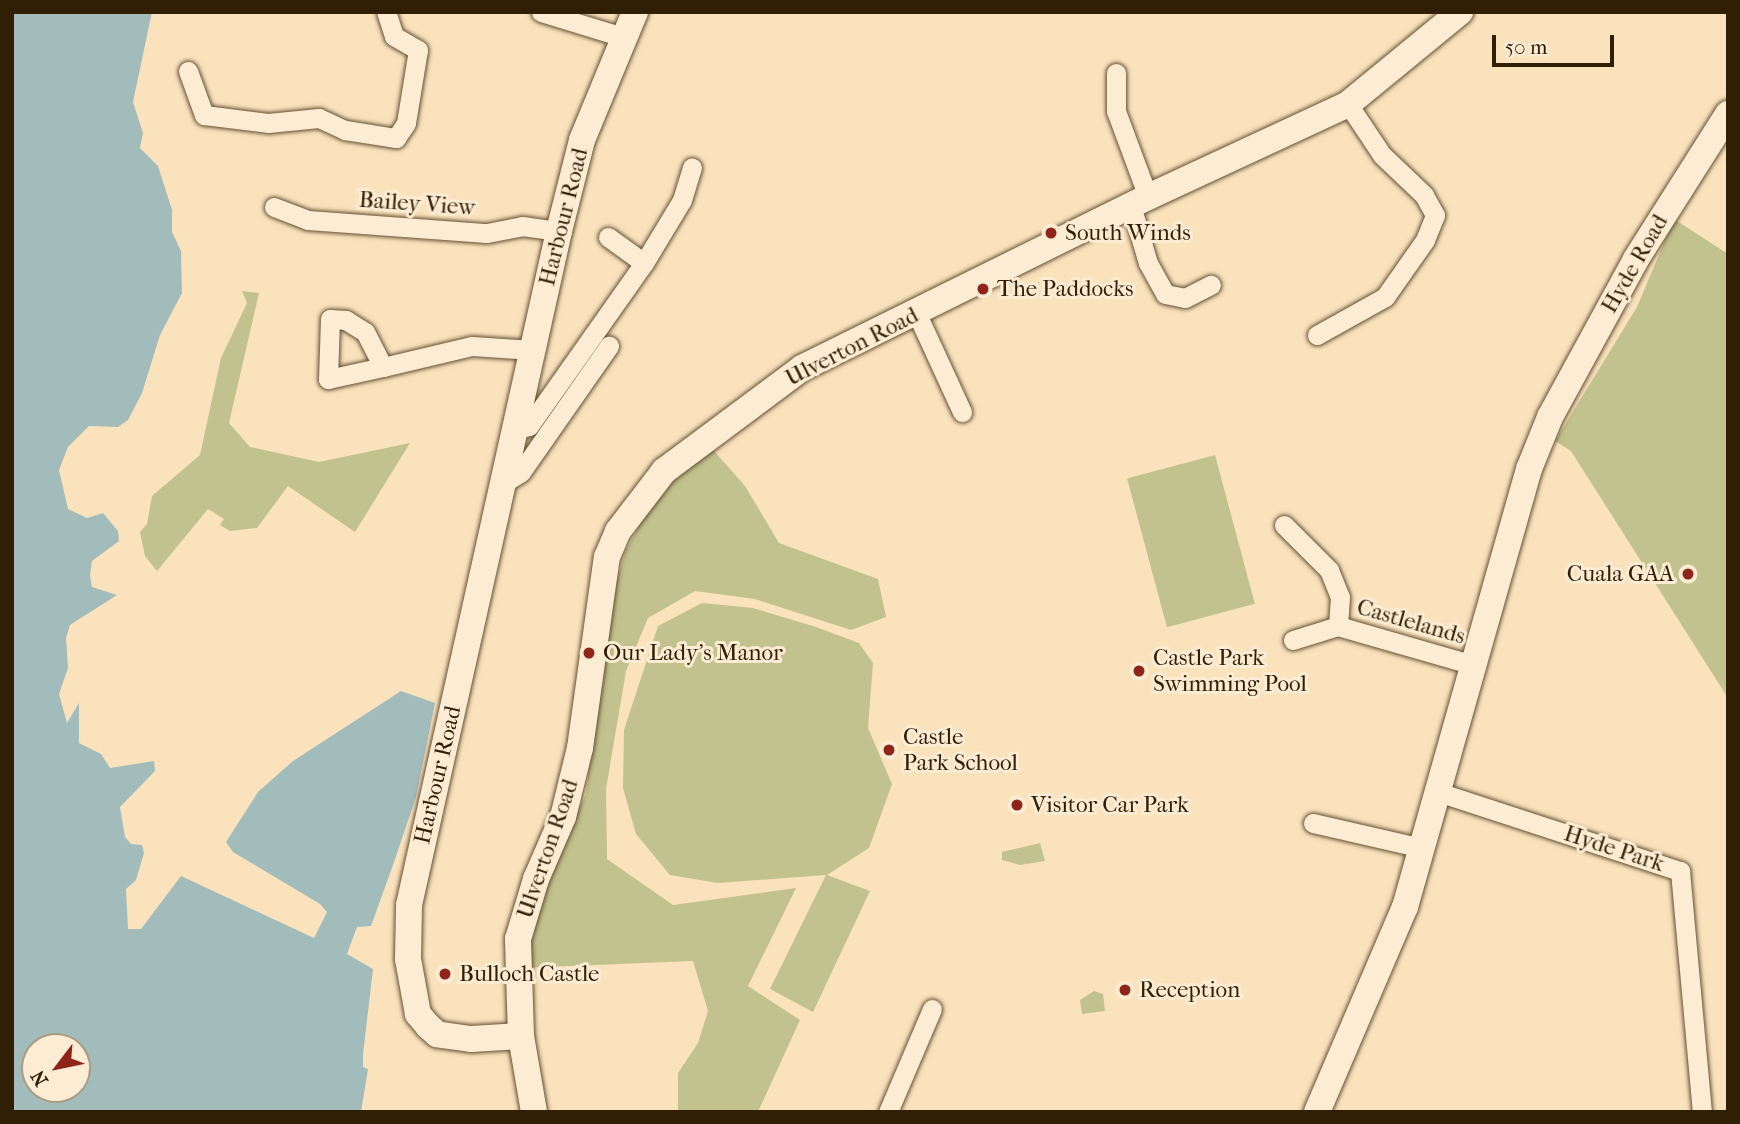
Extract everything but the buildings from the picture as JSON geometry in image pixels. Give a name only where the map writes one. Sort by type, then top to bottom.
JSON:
[{"type":"street","points":[[188,71],[204,115],[268,123],[319,118],[345,130],[396,138],[406,123],[418,50],[394,36],[386,12]]},
{"type":"street","points":[[541,12],[623,37]]},
{"type":"street","name":"Harbour Road","points":[[521,1036],[471,1039],[438,1034],[418,1014],[408,959],[409,905],[559,231],[582,140],[635,12]]},
{"type":"street","name":"Ulverton Road","points":[[534,1112],[521,1036],[518,939],[566,806],[580,748],[598,599],[618,531],[664,471],[732,416],[802,368],[917,314],[1139,201],[1348,104],[1458,13]]},
{"type":"street","points":[[1116,73],[1116,111],[1139,201],[1148,263],[1165,294],[1185,298],[1211,285]]},
{"type":"street","points":[[1317,335],[1385,297],[1425,240],[1435,215],[1424,195],[1382,155],[1348,104]]},
{"type":"street","name":"Hyde Road","points":[[1470,664],[1529,469],[1550,418],[1636,259],[1726,122]]},
{"type":"street","points":[[517,429],[529,426],[644,263],[682,201],[692,168]]},
{"type":"street","name":"Bailey View","points":[[274,207],[322,221],[487,233],[522,226],[559,231]]},
{"type":"street","points":[[608,237],[644,263]]},
{"type":"street","points":[[917,314],[962,412]]},
{"type":"street","points":[[502,484],[516,479],[609,345]]},
{"type":"street","points":[[383,368],[472,346],[533,350]]},
{"type":"street","name":"Castlelands","points":[[1284,525],[1329,570],[1340,597],[1338,626]]},
{"type":"street","name":"Castlelands","points":[[1293,640],[1338,626],[1470,664]]},
{"type":"street","points":[[1317,1112],[1376,982],[1422,848],[1470,664]]},
{"type":"street","name":"Hyde Park","points":[[1438,792],[1680,871],[1702,1112]]},
{"type":"street","points":[[1313,823],[1422,848]]},
{"type":"street","points":[[888,1112],[932,1009]]},
{"type":"green space","name":"Cuala GAA","points":[[1674,219],[1728,254],[1728,698],[1571,451],[1555,441],[1637,307]]},
{"type":"green space","points":[[242,291],[259,293],[229,423],[250,447],[319,462],[410,443],[355,532],[288,486],[257,528],[230,531],[220,525],[224,519],[208,509],[157,571],[145,556],[140,532],[147,524],[152,496],[200,455],[221,358],[247,303]]},
{"type":"green space","points":[[708,444],[745,486],[779,543],[878,579],[886,617],[851,630],[755,599],[695,591],[648,618],[626,671],[606,789],[607,859],[673,905],[796,888],[748,986],[800,1020],[758,1112],[678,1112],[678,1073],[698,1043],[708,1011],[693,961],[521,968],[554,863],[586,794],[608,613],[625,553],[654,497]]},
{"type":"green space","points":[[1215,455],[1255,604],[1167,627],[1127,479]]},
{"type":"green space","points":[[702,603],[753,608],[816,627],[859,643],[873,663],[868,728],[892,784],[869,848],[827,875],[870,891],[813,1012],[770,989],[826,875],[718,883],[670,875],[636,834],[623,788],[624,730],[658,626]]},
{"type":"green space","points":[[1040,843],[1045,861],[1020,865],[1002,860],[1002,852]]},
{"type":"green space","points":[[1094,991],[1103,994],[1105,1011],[1082,1014],[1080,1000]]},
{"type":"water","points":[[12,12],[152,12],[133,102],[143,133],[140,148],[158,166],[172,210],[172,232],[181,251],[182,293],[160,335],[142,393],[128,420],[118,427],[89,426],[68,447],[59,470],[68,509],[87,518],[103,513],[118,531],[119,541],[92,561],[90,575],[92,587],[117,595],[70,625],[66,638],[68,668],[59,694],[67,723],[79,703],[79,743],[101,754],[110,768],[154,761],[155,771],[120,807],[125,837],[131,844],[142,845],[144,853],[136,880],[126,889],[128,929],[141,929],[181,876],[314,938],[327,912],[320,904],[233,852],[226,842],[258,792],[293,761],[401,691],[435,703],[416,797],[393,865],[371,926],[357,927],[347,954],[373,969],[363,1054],[363,1067],[368,1069],[361,1112],[12,1112]]},
{"type":"place","name":"South Winds","points":[[1051,233]]},
{"type":"place","name":"The Paddocks","points":[[983,289]]},
{"type":"place","name":"Cuala GAA","points":[[1688,574]]},
{"type":"place","name":"Our Lady's Manor","points":[[589,653]]},
{"type":"place","name":"Castle Park Swimming Pool","points":[[1139,671]]},
{"type":"place","name":"Castle Park School","points":[[889,750]]},
{"type":"place","name":"Visitor Car Park","points":[[1017,805]]},
{"type":"place","name":"Bulloch Castle","points":[[445,974]]},
{"type":"place","name":"Reception","points":[[1125,990]]}]
